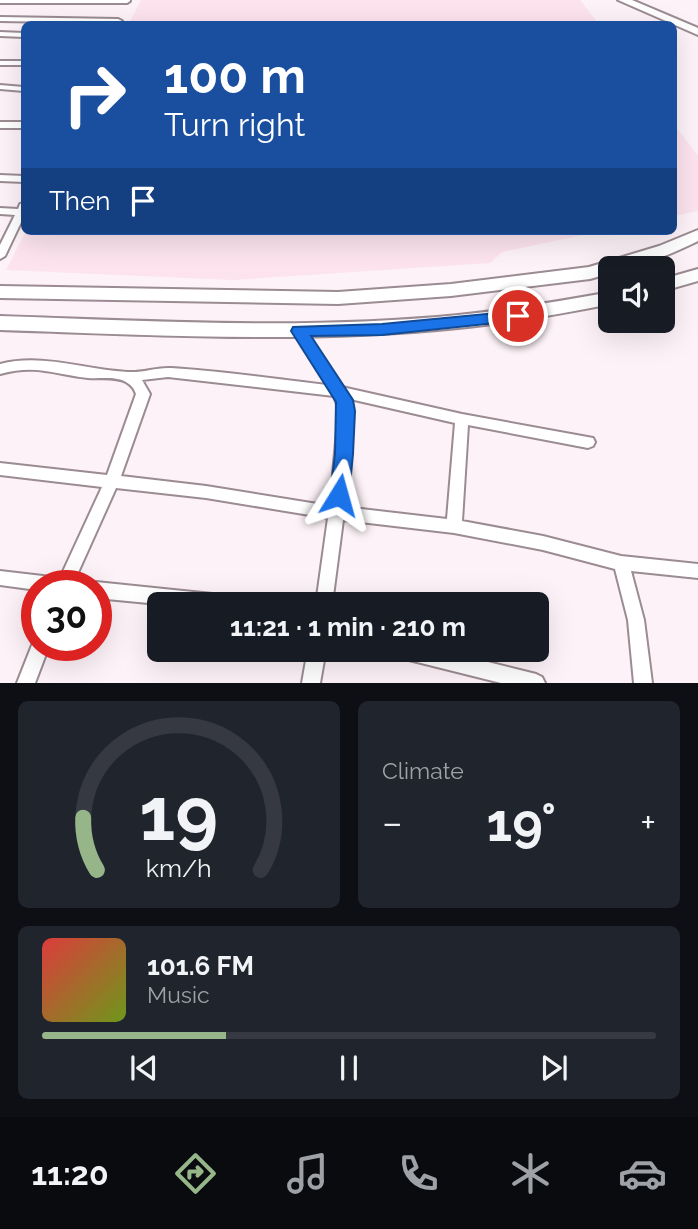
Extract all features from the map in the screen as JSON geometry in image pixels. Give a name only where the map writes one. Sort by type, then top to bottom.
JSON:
[{"type":"main road","points":[[623,0],[672,21]]},
{"type":"main road","points":[[677,23],[698,32]]},
{"type":"main road","points":[[0,292],[338,298],[451,290],[590,273],[665,250],[698,235]]},
{"type":"main road","points":[[675,282],[698,275]]},
{"type":"main road","points":[[0,323],[299,331],[382,329],[541,313],[598,301]]},
{"type":"street","points":[[0,1],[127,1],[118,21]]},
{"type":"street","points":[[0,19],[58,21]]},
{"type":"street","points":[[0,34],[21,35]]},
{"type":"street","points":[[0,63],[21,63]]},
{"type":"street","points":[[0,87],[21,89]]},
{"type":"street","points":[[0,125],[21,125]]},
{"type":"street","points":[[0,178],[21,179]]},
{"type":"street","points":[[0,211],[21,209]]},
{"type":"street","points":[[0,256],[21,213]]},
{"type":"street","points":[[299,331],[344,400],[346,411],[343,476],[335,513],[325,592]]},
{"type":"street","points":[[0,369],[29,362],[128,377],[169,372],[338,391],[462,419],[588,442]]},
{"type":"street","points":[[70,570],[112,481],[143,394],[138,382],[128,377]]},
{"type":"street","points":[[454,526],[462,419]]},
{"type":"street","points":[[0,469],[206,492],[335,513],[454,526],[544,543],[621,563],[698,571]]},
{"type":"street","points":[[621,563],[636,620],[643,683]]},
{"type":"street","points":[[0,578],[21,581]]},
{"type":"street","points":[[112,592],[147,595]]},
{"type":"street","points":[[26,683],[34,661]]},
{"type":"street","points":[[311,683],[315,662]]},
{"type":"street","points":[[441,662],[490,678],[536,683]]},
{"type":"shaded area","points":[[141,0],[580,0],[597,21],[130,21]]},
{"type":"shaded area","points":[[677,128],[698,156],[698,211],[677,215]]},
{"type":"shaded area","points":[[24,235],[583,235],[502,252],[490,263],[233,280],[6,270]]},
{"type":"route","points":[[339,495],[343,476],[346,411],[344,400],[299,331],[382,329],[518,316]]}]
